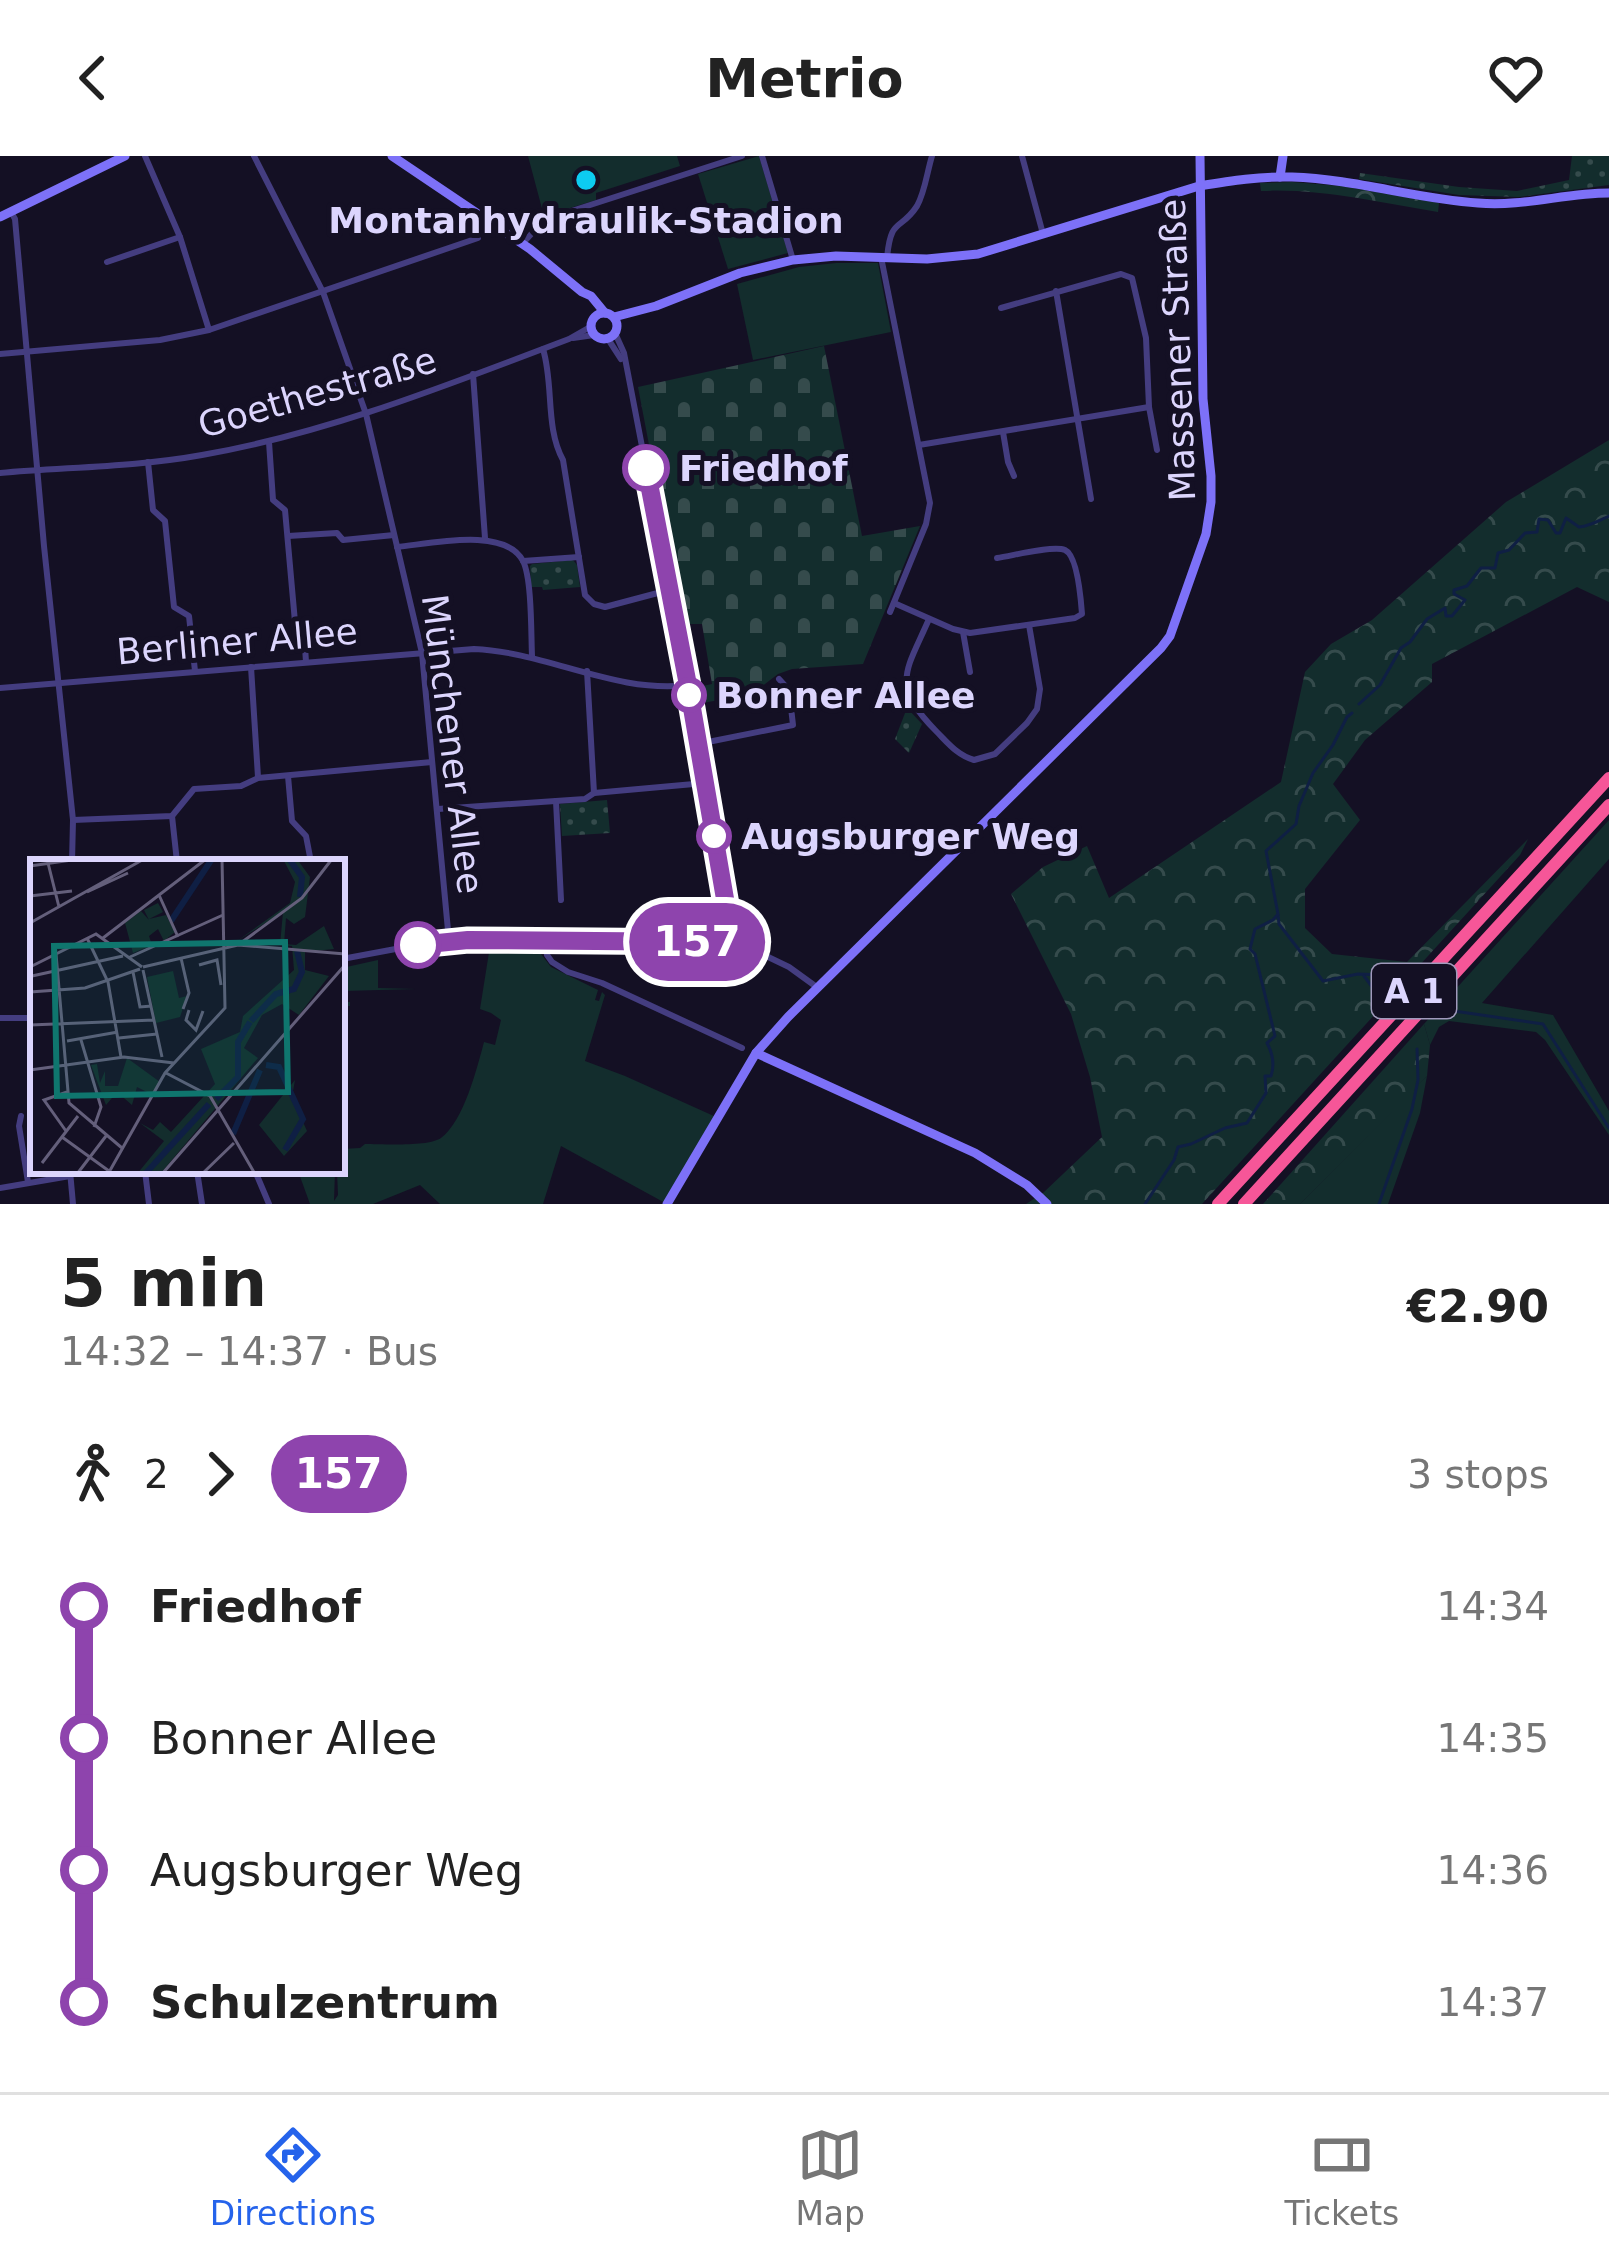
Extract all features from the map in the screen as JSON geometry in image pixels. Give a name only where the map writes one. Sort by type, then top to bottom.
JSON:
[{"type":"highway","name":"A 1","points":[[1218,1204],[1609,778]]},
{"type":"highway","name":"A 1","points":[[1244,1204],[1609,805]]},
{"type":"street","points":[[5,214],[125,156]]},
{"type":"street","points":[[145,156],[180,237],[208,331]]},
{"type":"street","name":"Münchener Allee","points":[[254,156],[323,292],[366,414],[422,653],[449,941]]},
{"type":"street","points":[[392,156],[591,296],[624,362],[733,945]]},
{"type":"street","points":[[522,244],[553,218],[742,156]]},
{"type":"street","points":[[762,156],[793,260]]},
{"type":"street","points":[[890,613],[930,503],[884,257],[898,223],[916,206],[932,156]]},
{"type":"street","points":[[1022,156],[1043,235]]},
{"type":"street","name":"Massener Straße","points":[[667,1204],[756,1053],[1170,636],[1206,534],[1211,502],[1203,399],[1200,156]]},
{"type":"street","points":[[1280,177],[1283,156]]},
{"type":"street","name":"Goethestraße","points":[[0,473],[206,455],[269,441],[366,414],[740,273],[836,256],[953,258],[1009,246],[1199,186],[1280,177],[1482,204],[1609,193]]},
{"type":"street","points":[[5,214],[15,220],[73,820],[72,859]]},
{"type":"street","points":[[107,262],[180,237]]},
{"type":"street","points":[[0,353],[160,340],[208,331],[478,238]]},
{"type":"street","points":[[1001,308],[1121,274],[1132,278],[1146,338],[1149,407],[1157,449]]},
{"type":"street","points":[[1056,291],[1091,499]]},
{"type":"street","points":[[543,349],[556,448],[585,595],[598,606],[610,606],[669,590]]},
{"type":"street","points":[[473,374],[485,540]]},
{"type":"street","points":[[919,446],[1149,407]]},
{"type":"street","points":[[1004,432],[1013,476]]},
{"type":"street","points":[[269,441],[273,500],[285,510],[295,622],[304,632],[306,662]]},
{"type":"street","points":[[148,461],[153,510],[165,521],[174,607],[189,616],[195,671]]},
{"type":"street","points":[[289,536],[337,532],[343,540],[394,535]]},
{"type":"street","points":[[397,547],[485,540],[504,544],[526,570],[532,656]]},
{"type":"street","points":[[894,603],[963,632],[985,633],[1082,614],[1074,560],[1068,552],[1058,549],[998,558]]},
{"type":"street","points":[[523,561],[579,556]]},
{"type":"street","points":[[929,619],[906,674],[907,693],[914,709],[955,750],[974,760],[995,754],[1037,709],[1040,689],[1029,626]]},
{"type":"street","points":[[963,632],[970,672]]},
{"type":"street","points":[[422,653],[474,649],[532,656],[641,686],[688,685]]},
{"type":"street","name":"Berliner Allee","points":[[0,688],[422,653]]},
{"type":"street","points":[[251,667],[258,778]]},
{"type":"street","points":[[587,671],[594,793]]},
{"type":"street","points":[[698,744],[793,725],[789,690],[779,679]]},
{"type":"street","points":[[177,859],[172,816],[194,789],[244,785],[258,778],[433,762]]},
{"type":"street","points":[[288,776],[292,820],[306,836],[310,859]]},
{"type":"street","points":[[438,809],[585,799],[594,793],[705,783]]},
{"type":"street","points":[[556,801],[561,900]]},
{"type":"street","points":[[73,820],[172,816]]},
{"type":"street","points":[[345,958],[449,941],[713,942],[777,961],[818,988]]},
{"type":"street","points":[[546,941],[547,955],[568,972],[742,1048]]},
{"type":"street","points":[[756,1053],[975,1153],[1028,1185],[1047,1204]]},
{"type":"street","points":[[21,1115],[28,1182]]},
{"type":"street","points":[[0,1188],[70,1174],[73,1204]]},
{"type":"street","points":[[146,1174],[149,1204]]},
{"type":"street","points":[[197,1174],[202,1204]]},
{"type":"street","points":[[256,1174],[269,1204]]},
{"type":"green space","name":"Montanhydraulik-Stadion","points":[[528,156],[677,156],[680,166],[596,193],[596,200],[544,216]]},
{"type":"green space","points":[[759,156],[788,253],[728,269],[698,174]]},
{"type":"green space","points":[[1572,156],[1609,156],[1609,185],[1519,197],[1459,195],[1359,179],[1360,173],[1517,191],[1569,180]]},
{"type":"green space","points":[[1292,182],[1439,203],[1438,212],[1328,194],[1261,191],[1260,183]]},
{"type":"green space","points":[[878,263],[891,332],[753,360],[737,284],[799,267]]},
{"type":"green space","points":[[824,346],[862,536],[920,526],[863,664],[792,669],[752,694],[697,704],[694,688],[712,684],[702,624],[685,624],[671,525],[663,518],[638,387]]},
{"type":"green space","points":[[1609,440],[1609,602],[1577,587],[1432,664],[1432,682],[1365,740],[1333,784],[1360,820],[1305,889],[1305,928],[1332,954],[1407,962],[1528,839],[1520,855],[1202,1204],[1026,1204],[1102,1137],[1071,1014],[1011,894],[1043,867],[1087,846],[1109,898],[1281,782],[1305,672],[1331,644],[1372,620],[1506,502]]},
{"type":"green space","points":[[573,560],[580,587],[531,587],[532,564]]},
{"type":"green space","points":[[907,708],[922,724],[909,753],[895,739]]},
{"type":"green space","points":[[607,800],[610,833],[562,836],[560,804]]},
{"type":"green space","points":[[1609,820],[1609,859],[1482,1003],[1553,1015],[1609,1111],[1609,1135],[1536,1032],[1449,1021],[1439,1027],[1430,1045],[1424,1024]]},
{"type":"green space","points":[[534,945],[551,967],[598,990],[595,1000],[599,1001],[602,992],[605,995],[585,1061],[716,1117],[667,1204],[561,1146],[543,1204],[440,1204],[420,1185],[373,1204],[310,1204],[299,1174],[335,1174],[334,1201],[337,1174],[345,1174],[345,1149],[426,1143],[449,1130],[468,1093],[484,1042],[495,1045],[501,1020],[480,1009],[490,946]]},
{"type":"green space","points":[[378,960],[378,988],[416,989],[345,991],[345,967]]},
{"type":"green space","points":[[1424,1024],[1430,1045],[1427,1076],[1300,1204],[1263,1204]]},
{"type":"green space","points":[[1427,1076],[1420,1113],[1388,1204],[1300,1204]]},
{"type":"waterway","points":[[1359,704],[1380,685],[1401,648],[1427,619],[1445,608],[1446,616],[1452,616],[1465,600],[1454,590],[1467,586],[1481,568],[1495,568],[1498,553],[1509,550],[1525,533],[1537,532],[1539,519],[1548,520],[1560,533],[1566,518],[1579,527],[1609,516]]},
{"type":"waterway","points":[[1145,1204],[1178,1147],[1247,1123],[1266,1093],[1265,1076],[1271,1076],[1273,1063],[1267,1043],[1275,1036],[1250,949],[1255,929],[1278,914],[1266,851],[1296,824],[1313,773],[1352,713]]},
{"type":"waterway","points":[[1278,915],[1279,924],[1323,981],[1383,975]]},
{"type":"waterway","points":[[1364,976],[1373,988]]},
{"type":"waterway","points":[[1443,1014],[1454,1011],[1543,1024],[1609,1128]]},
{"type":"waterway","points":[[1379,1204],[1412,1109],[1417,1049]]},
{"type":"bus line","name":"157","points":[[418,945],[500,940],[733,945],[646,468]]},
{"type":"place","name":"Montanhydraulik-Stadion","points":[[586,180]]},
{"type":"place","name":"Friedhof","points":[[646,468]]},
{"type":"place","name":"Bonner Allee","points":[[689,695]]},
{"type":"place","name":"Augsburger Weg","points":[[714,836]]}]
